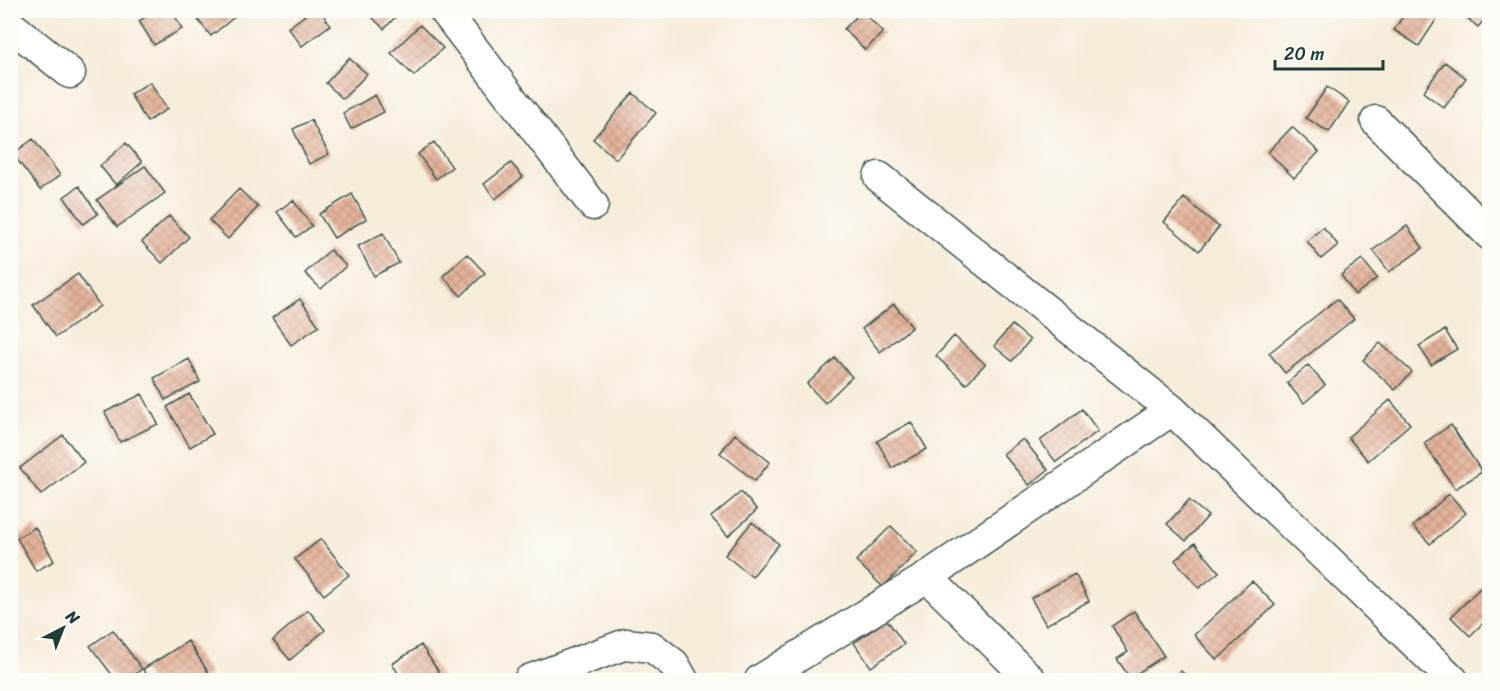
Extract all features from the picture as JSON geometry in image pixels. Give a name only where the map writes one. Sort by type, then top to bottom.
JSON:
[{"type":"street","points":[[444,10],[593,206]]},
{"type":"street","points":[[10,25],[70,73]]},
{"type":"street","points":[[1376,121],[1490,236]]},
{"type":"street","points":[[879,177],[1172,410],[1453,681]]},
{"type":"street","points":[[760,681],[927,577],[1172,410]]},
{"type":"street","points":[[927,577],[1031,681]]},
{"type":"street","points":[[529,681],[626,644],[652,647],[674,664],[683,681]]},
{"type":"building","points":[[157,10],[172,10],[182,29],[154,45],[139,21]]},
{"type":"building","points":[[190,10],[243,10],[211,36]]},
{"type":"building","points":[[312,10],[320,10],[330,25],[302,46],[288,28]]},
{"type":"building","points":[[365,10],[402,10],[384,29]]},
{"type":"building","points":[[1407,10],[1435,10],[1440,14],[1419,46],[1394,30]]},
{"type":"building","points":[[1457,10],[1490,10],[1490,13],[1478,27]]},
{"type":"building","points":[[862,11],[883,32],[865,50],[844,29]]},
{"type":"building","points":[[420,25],[443,48],[414,76],[391,53]]},
{"type":"building","points":[[349,58],[367,74],[343,99],[326,83]]},
{"type":"building","points":[[1445,62],[1466,78],[1444,108],[1423,92]]},
{"type":"building","points":[[150,82],[167,109],[147,122],[130,94]]},
{"type":"building","points":[[1327,87],[1349,102],[1329,132],[1306,118]]},
{"type":"building","points":[[633,93],[656,113],[616,159],[593,139]]},
{"type":"building","points":[[375,95],[384,112],[351,129],[343,113]]},
{"type":"building","points":[[311,120],[329,154],[309,164],[293,129]]},
{"type":"building","points":[[1292,127],[1319,152],[1294,178],[1268,152]]},
{"type":"building","points":[[33,139],[60,175],[40,190],[13,154]]},
{"type":"building","points":[[434,142],[452,167],[436,179],[418,154]]},
{"type":"building","points":[[126,143],[142,162],[116,185],[100,166]]},
{"type":"building","points":[[511,163],[523,177],[495,199],[484,184]]},
{"type":"building","points":[[145,166],[165,193],[117,227],[97,200]]},
{"type":"building","points":[[79,186],[98,214],[83,224],[64,197]]},
{"type":"building","points":[[239,189],[258,207],[228,239],[209,220]]},
{"type":"building","points":[[352,194],[366,219],[334,238],[319,214]]},
{"type":"building","points":[[1184,198],[1219,227],[1199,251],[1164,222]]},
{"type":"building","points":[[293,200],[312,226],[296,237],[277,212]]},
{"type":"building","points":[[169,216],[189,237],[162,263],[142,242]]},
{"type":"building","points":[[1407,226],[1423,248],[1389,272],[1373,250]]},
{"type":"building","points":[[1323,227],[1338,245],[1321,259],[1307,241]]},
{"type":"building","points":[[383,233],[399,263],[374,276],[358,246]]},
{"type":"building","points":[[330,250],[346,266],[321,289],[305,273]]},
{"type":"building","points":[[467,254],[485,273],[461,296],[443,276]]},
{"type":"building","points":[[1362,259],[1377,278],[1355,295],[1341,275]]},
{"type":"building","points":[[78,274],[100,306],[56,337],[33,305]]},
{"type":"building","points":[[300,299],[319,326],[291,345],[272,318]]},
{"type":"building","points":[[1337,299],[1354,319],[1285,373],[1269,353]]},
{"type":"building","points":[[894,304],[912,327],[880,352],[862,329]]},
{"type":"building","points":[[1012,325],[1030,340],[1012,361],[994,346]]},
{"type":"building","points":[[1445,330],[1457,349],[1431,365],[1419,346]]},
{"type":"building","points":[[954,336],[985,364],[966,384],[936,356]]},
{"type":"building","points":[[1380,343],[1412,372],[1395,390],[1363,360]]},
{"type":"building","points":[[835,358],[852,377],[825,403],[807,384]]},
{"type":"building","points":[[189,359],[200,382],[165,400],[154,378]]},
{"type":"building","points":[[1308,365],[1325,385],[1304,403],[1287,383]]},
{"type":"building","points":[[142,394],[158,424],[120,442],[105,412]]},
{"type":"building","points":[[189,394],[213,434],[190,447],[167,407]]},
{"type":"building","points":[[1390,400],[1410,424],[1368,461],[1348,437]]},
{"type":"building","points":[[1082,409],[1098,431],[1056,462],[1040,441]]},
{"type":"building","points":[[911,422],[927,449],[892,468],[877,441]]},
{"type":"building","points":[[1451,425],[1482,472],[1455,489],[1424,443]]},
{"type":"building","points":[[735,434],[770,462],[755,481],[720,453]]},
{"type":"building","points":[[63,435],[84,462],[41,495],[20,468]]},
{"type":"building","points":[[1023,439],[1048,470],[1029,485],[1003,454]]},
{"type":"building","points":[[741,492],[757,510],[728,536],[711,517]]},
{"type":"building","points":[[1449,494],[1466,513],[1430,544],[1413,526]]},
{"type":"building","points":[[1189,500],[1208,516],[1186,541],[1167,524]]},
{"type":"building","points":[[752,522],[779,544],[752,577],[725,555]]},
{"type":"building","points":[[891,526],[917,552],[883,587],[856,561]]},
{"type":"building","points":[[35,527],[54,561],[36,571],[17,538]]},
{"type":"building","points":[[321,539],[349,575],[324,595],[295,559]]},
{"type":"building","points":[[1195,543],[1219,572],[1199,588],[1175,560]]},
{"type":"building","points":[[1075,574],[1089,601],[1046,625],[1031,598]]},
{"type":"building","points":[[1252,581],[1275,605],[1217,660],[1194,635]]},
{"type":"building","points":[[1487,581],[1490,583],[1490,616],[1470,636],[1451,617]]},
{"type":"building","points":[[308,610],[325,630],[290,660],[273,640]]},
{"type":"building","points":[[1134,611],[1164,656],[1130,678],[1117,659],[1128,652],[1112,626]]},
{"type":"building","points":[[887,620],[904,644],[871,667],[854,643]]},
{"type":"building","points":[[113,630],[142,669],[127,680],[116,680],[90,646]]},
{"type":"building","points":[[188,641],[210,675],[201,680],[150,680],[143,669]]},
{"type":"building","points":[[421,645],[444,680],[403,680],[392,664]]},
{"type":"building","points":[[1181,671],[1190,680],[1171,680]]}]
